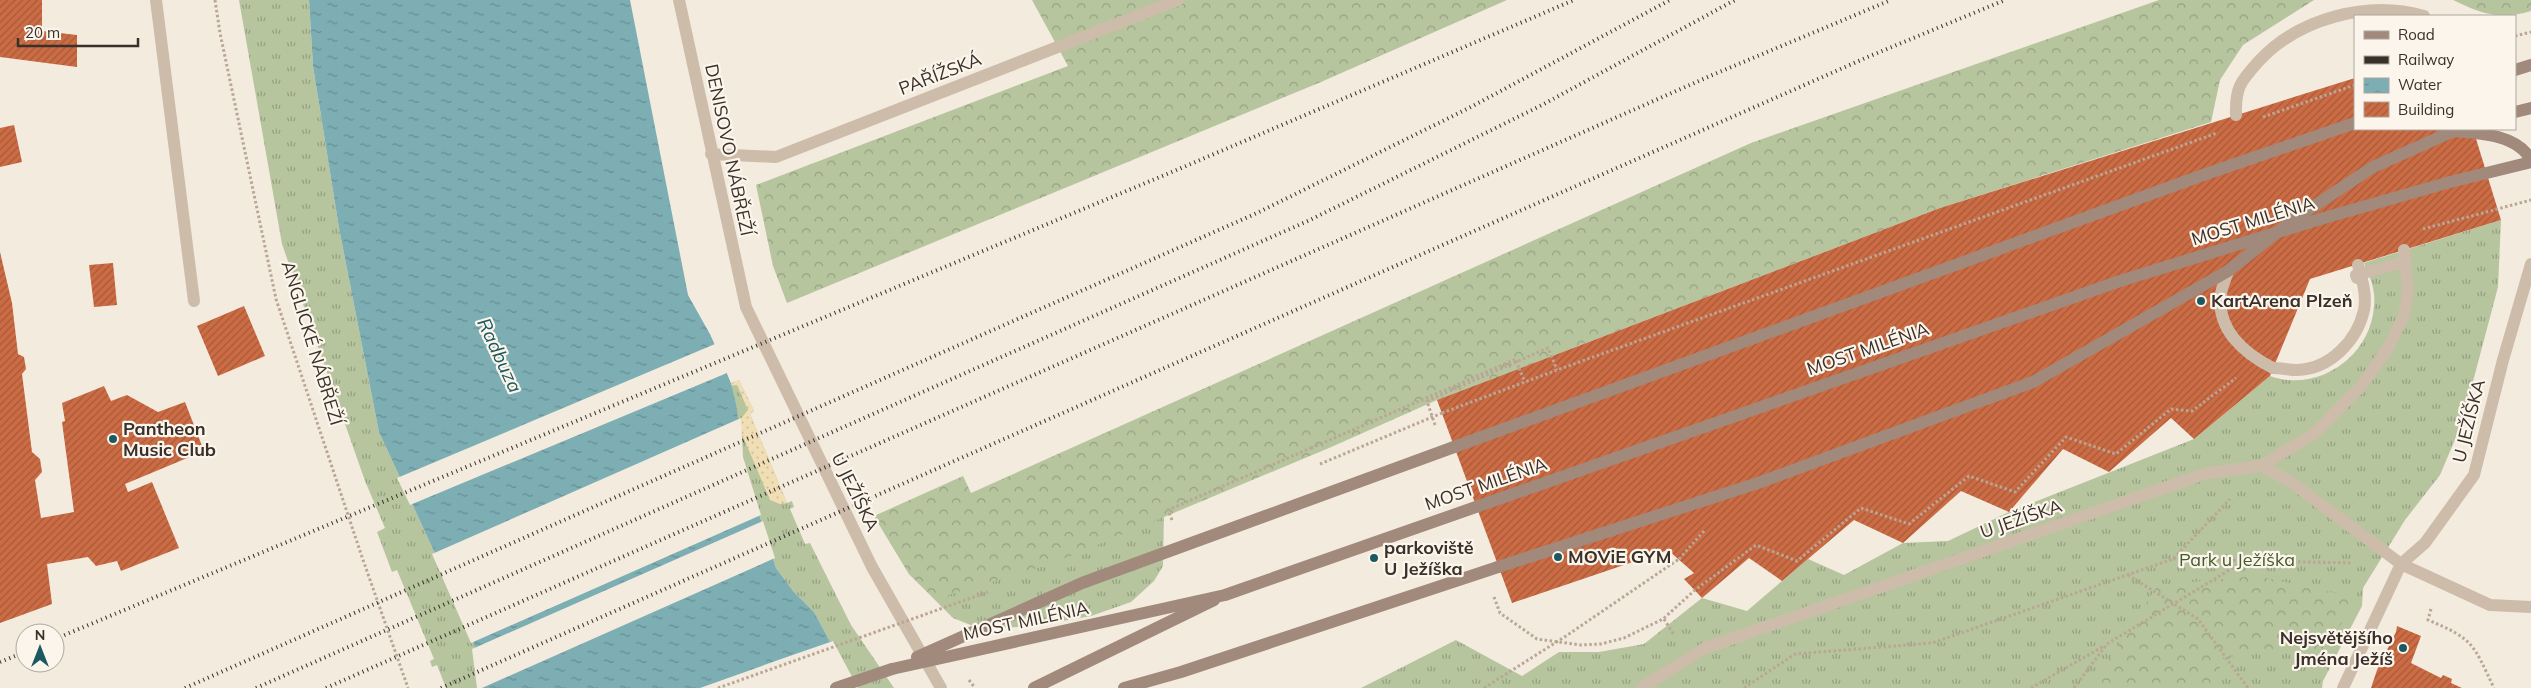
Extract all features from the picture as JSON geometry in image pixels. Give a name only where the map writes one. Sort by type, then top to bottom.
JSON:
[{"type":"main road","points":[[2516,70],[2531,65]]},
{"type":"main road","points":[[2516,112],[2531,108]]},
{"type":"main road","points":[[892,668],[1082,583],[2206,174],[2354,123]]},
{"type":"main road","points":[[1124,688],[1181,672],[1758,483],[2033,382],[2228,271],[2293,220],[2373,167],[2454,130],[2479,133],[2511,142],[2527,152],[2531,161]]},
{"type":"main road","name":"MOST MILÉNIA","points":[[1034,688],[1225,595],[2120,281],[2317,220],[2531,161]]},
{"type":"main road","name":"MOST MILÉNIA","points":[[836,688],[892,668],[1225,595]]},
{"type":"street","points":[[156,0],[194,301]]},
{"type":"street","name":"DENISOVO NÁBŘEŽÍ","points":[[680,0],[711,154],[746,307]]},
{"type":"street","name":"PAŘÍŽSKÁ","points":[[711,154],[776,157],[1178,0]]},
{"type":"street","points":[[2236,114],[2235,99],[2240,82],[2270,50],[2305,26],[2332,16],[2367,11],[2409,11],[2421,15]]},
{"type":"street","points":[[2261,466],[2315,433],[2362,385],[2388,348],[2404,315],[2408,291],[2405,256],[2356,275],[2360,287],[2360,310],[2352,330],[2339,348],[2320,360],[2299,365],[2275,365]]},
{"type":"street","points":[[2228,271],[2220,294],[2223,318],[2234,340],[2252,357],[2298,370],[2322,364],[2342,351],[2356,332],[2364,309],[2364,285],[2358,264]]},
{"type":"street","name":"U JEŽÍŠKA","points":[[2343,688],[2401,564],[2424,543],[2474,475],[2503,360],[2531,264]]},
{"type":"street","name":"U JEŽÍŠKA","points":[[746,307],[872,567],[941,688]]},
{"type":"street","points":[[2261,466],[2291,482],[2401,564],[2490,605],[2531,607]]},
{"type":"street","name":"U JEŽÍŠKA","points":[[1641,688],[1705,648],[2207,473],[2261,466]]},
{"type":"path","name":"ANGLICKÉ NÁBŘEŽÍ","points":[[215,0],[220,33],[276,299],[408,688]]},
{"type":"path","points":[[2516,36],[2531,32]]},
{"type":"path","points":[[2257,119],[2354,85]]},
{"type":"path","points":[[1442,413],[2222,131]]},
{"type":"path","points":[[2422,229],[2531,200]]},
{"type":"path","points":[[1427,401],[1548,348],[1557,370]]},
{"type":"path","points":[[1310,448],[1516,359],[1525,382]]},
{"type":"path","points":[[1494,595],[1500,613],[1537,639],[1582,645],[1601,644],[1624,638],[1664,619],[1695,590],[1756,545],[1797,561],[1862,508],[1909,524],[1969,476],[2015,492],[2066,437],[2116,454],[2171,409],[2192,411],[2237,377]]},
{"type":"path","points":[[2173,559],[2261,466]]},
{"type":"path","points":[[1744,688],[1795,654],[1932,643],[2173,559],[2356,563],[2349,557]]},
{"type":"path","points":[[1484,688],[1566,636],[1679,559]]},
{"type":"path","points":[[2031,688],[2246,560]]},
{"type":"path","points":[[2127,575],[2198,619],[2248,688]]},
{"type":"path","points":[[718,688],[973,598]]},
{"type":"path","points":[[2432,607],[2428,620],[2460,633],[2477,651],[2494,688]]},
{"type":"path","points":[[924,611],[929,619]]},
{"type":"path","points":[[2074,688],[2107,644]]},
{"type":"path","points":[[965,674],[974,688]]},
{"type":"green space","points":[[239,0],[309,0],[313,66],[339,228],[379,432],[473,636],[480,688],[446,688],[437,665],[432,667],[430,661],[434,659],[397,570],[392,572],[377,532],[385,528],[365,481],[282,244]]},
{"type":"green space","points":[[1032,0],[1507,0],[1321,82],[787,303],[773,266],[756,185],[1068,66]]},
{"type":"green space","points":[[2159,0],[2314,0],[2243,45],[2220,80],[2211,122],[1940,208],[1437,400],[1329,448],[1054,563],[935,599],[909,574],[874,516],[963,476],[971,493],[1751,143]]},
{"type":"green space","points":[[2453,0],[2531,0],[2531,11],[2510,15],[2491,14],[2473,9]]},
{"type":"green space","name":"Park u Ježíška","points":[[2501,220],[2498,287],[2462,423],[2440,475],[2405,520],[2363,588],[2362,606],[2323,681],[2322,688],[1361,688],[1456,640],[1522,676],[1559,652],[1599,652],[1644,644],[1702,598],[1747,611],[1808,559],[1844,575],[1903,543],[1948,541],[2009,512],[2194,439],[2270,376],[2288,380],[2306,379],[2323,375],[2338,367],[2352,355],[2363,341],[2370,325],[2374,307],[2374,295],[2364,263]]},
{"type":"green space","points":[[739,380],[754,411],[750,414],[787,503],[792,501],[794,507],[790,509],[805,544],[810,543],[851,625],[894,688],[855,688],[814,612],[793,591],[776,568],[741,457],[731,383]]},
{"type":"green space","points":[[1164,512],[1163,566],[1154,581],[1131,602],[1091,616],[1034,626],[981,629],[953,618],[909,574],[874,516]]},
{"type":"green space","points":[[2257,576],[2358,598],[2320,656],[2296,646],[2223,658],[2213,688],[2090,688],[2158,585]]},
{"type":"sand","points":[[711,336],[731,383],[739,380],[754,411],[750,414],[787,503],[780,504],[770,500],[739,427],[739,421],[748,410],[737,385],[727,386]]},
{"type":"water","name":"Radbuza","points":[[309,0],[630,0],[688,295],[711,336],[731,383],[737,409],[741,457],[776,568],[793,591],[814,612],[855,688],[480,688],[473,636],[379,432],[339,228],[313,66]]},
{"type":"pier","points":[[714,335],[733,382],[731,383],[727,373],[410,505],[397,478],[715,344],[711,336]]},
{"type":"pier","points":[[741,418],[743,457],[761,515],[471,643],[432,554]]},
{"type":"pier","points":[[763,521],[775,558],[482,688],[477,688],[472,649]]},
{"type":"pier","points":[[833,641],[858,688],[700,688],[784,658]]},
{"type":"building","points":[[0,0],[42,0],[42,31],[77,35],[77,67],[0,57]]},
{"type":"building","points":[[2354,78],[2354,130],[2473,130],[2501,220],[2310,279],[2270,376],[2194,439],[2171,418],[2109,472],[2063,449],[2009,512],[1961,491],[1903,543],[1854,520],[1782,581],[1749,558],[1702,598],[1684,579],[1694,573],[1668,550],[1512,603],[1437,400],[1940,208]]},
{"type":"building","points":[[14,125],[22,162],[0,167],[0,128]]},
{"type":"building","points":[[0,252],[12,303],[18,354],[24,357],[26,369],[22,374],[32,452],[40,459],[42,472],[35,480],[41,518],[74,512],[62,422],[65,421],[62,403],[104,386],[111,401],[127,395],[158,412],[185,402],[204,451],[125,484],[128,492],[152,482],[179,548],[121,571],[117,561],[96,566],[88,557],[47,564],[52,604],[0,623]]},
{"type":"building","points":[[113,263],[117,305],[94,307],[89,265]]},
{"type":"building","points":[[244,306],[265,356],[218,376],[197,326]]},
{"type":"building","name":"Nejsvětějšího Jména Ježíš","points":[[2397,626],[2421,636],[2411,663],[2441,678],[2443,675],[2452,679],[2451,683],[2462,688],[2371,688]]},
{"type":"railway","points":[[65,635],[1179,169],[1574,0]]},
{"type":"railway","points":[[185,688],[1257,213],[1469,108],[1670,0]]},
{"type":"railway","points":[[256,688],[1310,220],[1542,105],[1735,0]]},
{"type":"railway","points":[[326,688],[1710,76],[1891,0]]},
{"type":"railway","points":[[441,688],[1870,56],[2005,0]]},
{"type":"railway","points":[[0,662],[15,656]]},
{"type":"place","name":"KartArena Plzeň","points":[[2201,301]]},
{"type":"place","name":"Pantheon Music Club","points":[[113,439]]},
{"type":"place","name":"MOViE GYM","points":[[1558,557]]},
{"type":"place","name":"parkoviště U Ježíška","points":[[1374,558]]},
{"type":"place","name":"Nejsvětějšího Jména Ježíš","points":[[2403,648]]}]
